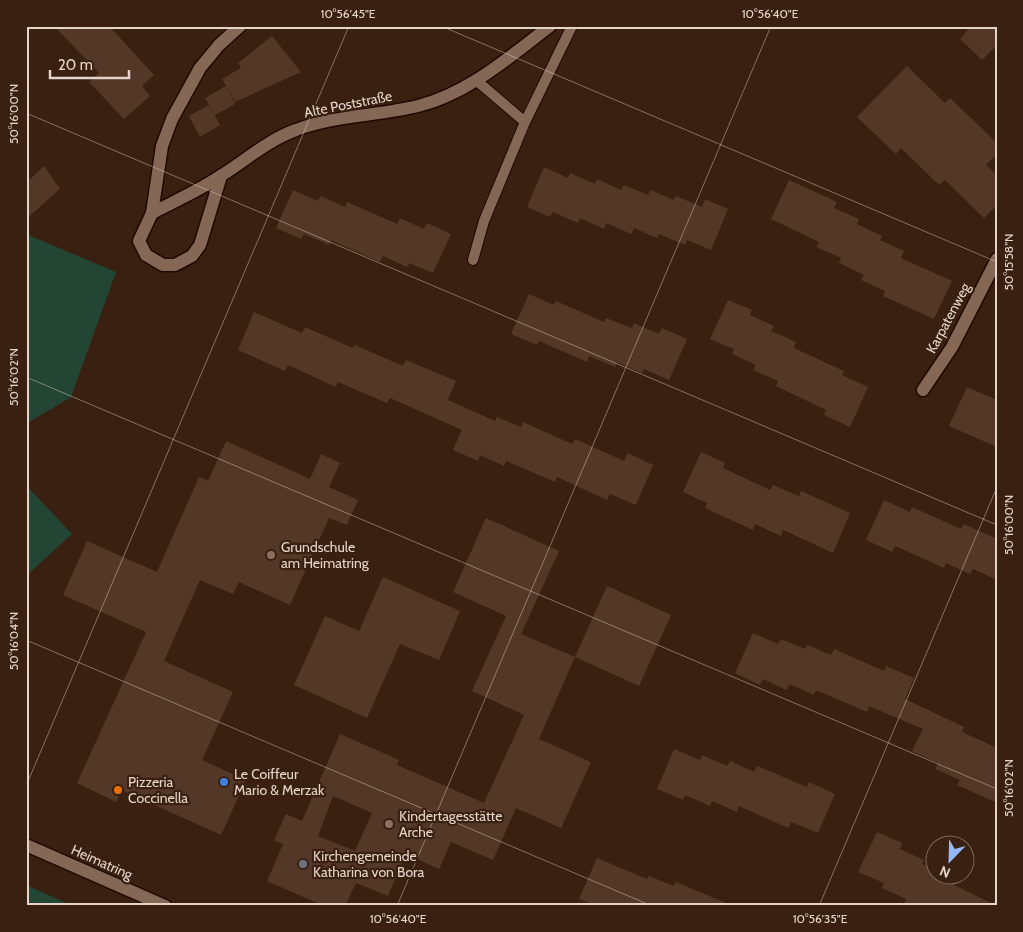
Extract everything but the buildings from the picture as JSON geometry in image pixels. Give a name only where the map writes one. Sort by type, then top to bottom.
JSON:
[{"type":"street","points":[[221,176],[200,245],[192,256],[175,265],[163,265],[146,255],[139,241],[152,213],[162,146],[172,119],[200,68],[219,45],[240,26]]},
{"type":"street","name":"Alte Poststraße","points":[[152,213],[221,176],[259,149],[295,130],[324,122],[437,101],[477,81],[550,26]]},
{"type":"street","name":"Karpatenweg","points":[[923,390],[952,347],[997,259]]},
{"type":"street","name":"Heimatring","points":[[26,845],[165,906]]},
{"type":"lane","points":[[473,260],[484,221],[525,122],[572,26]]},
{"type":"lane","points":[[477,81],[525,122]]},
{"type":"green space","points":[[26,234],[116,272],[71,397],[26,424]]},
{"type":"green space","points":[[26,485],[72,534],[26,576]]},
{"type":"green space","points":[[26,885],[73,906],[26,906]]},
{"type":"place","name":"Grundschule am Heimatring","points":[[271,555]]},
{"type":"place","name":"Le Coiffeur Mario & Merzak","points":[[224,782]]},
{"type":"place","name":"Pizzeria Coccinella","points":[[118,790]]},
{"type":"place","name":"Kindertagesstätte Arche","points":[[389,824]]},
{"type":"place","name":"Kirchengemeinde Katharina von Bora","points":[[303,864]]}]
